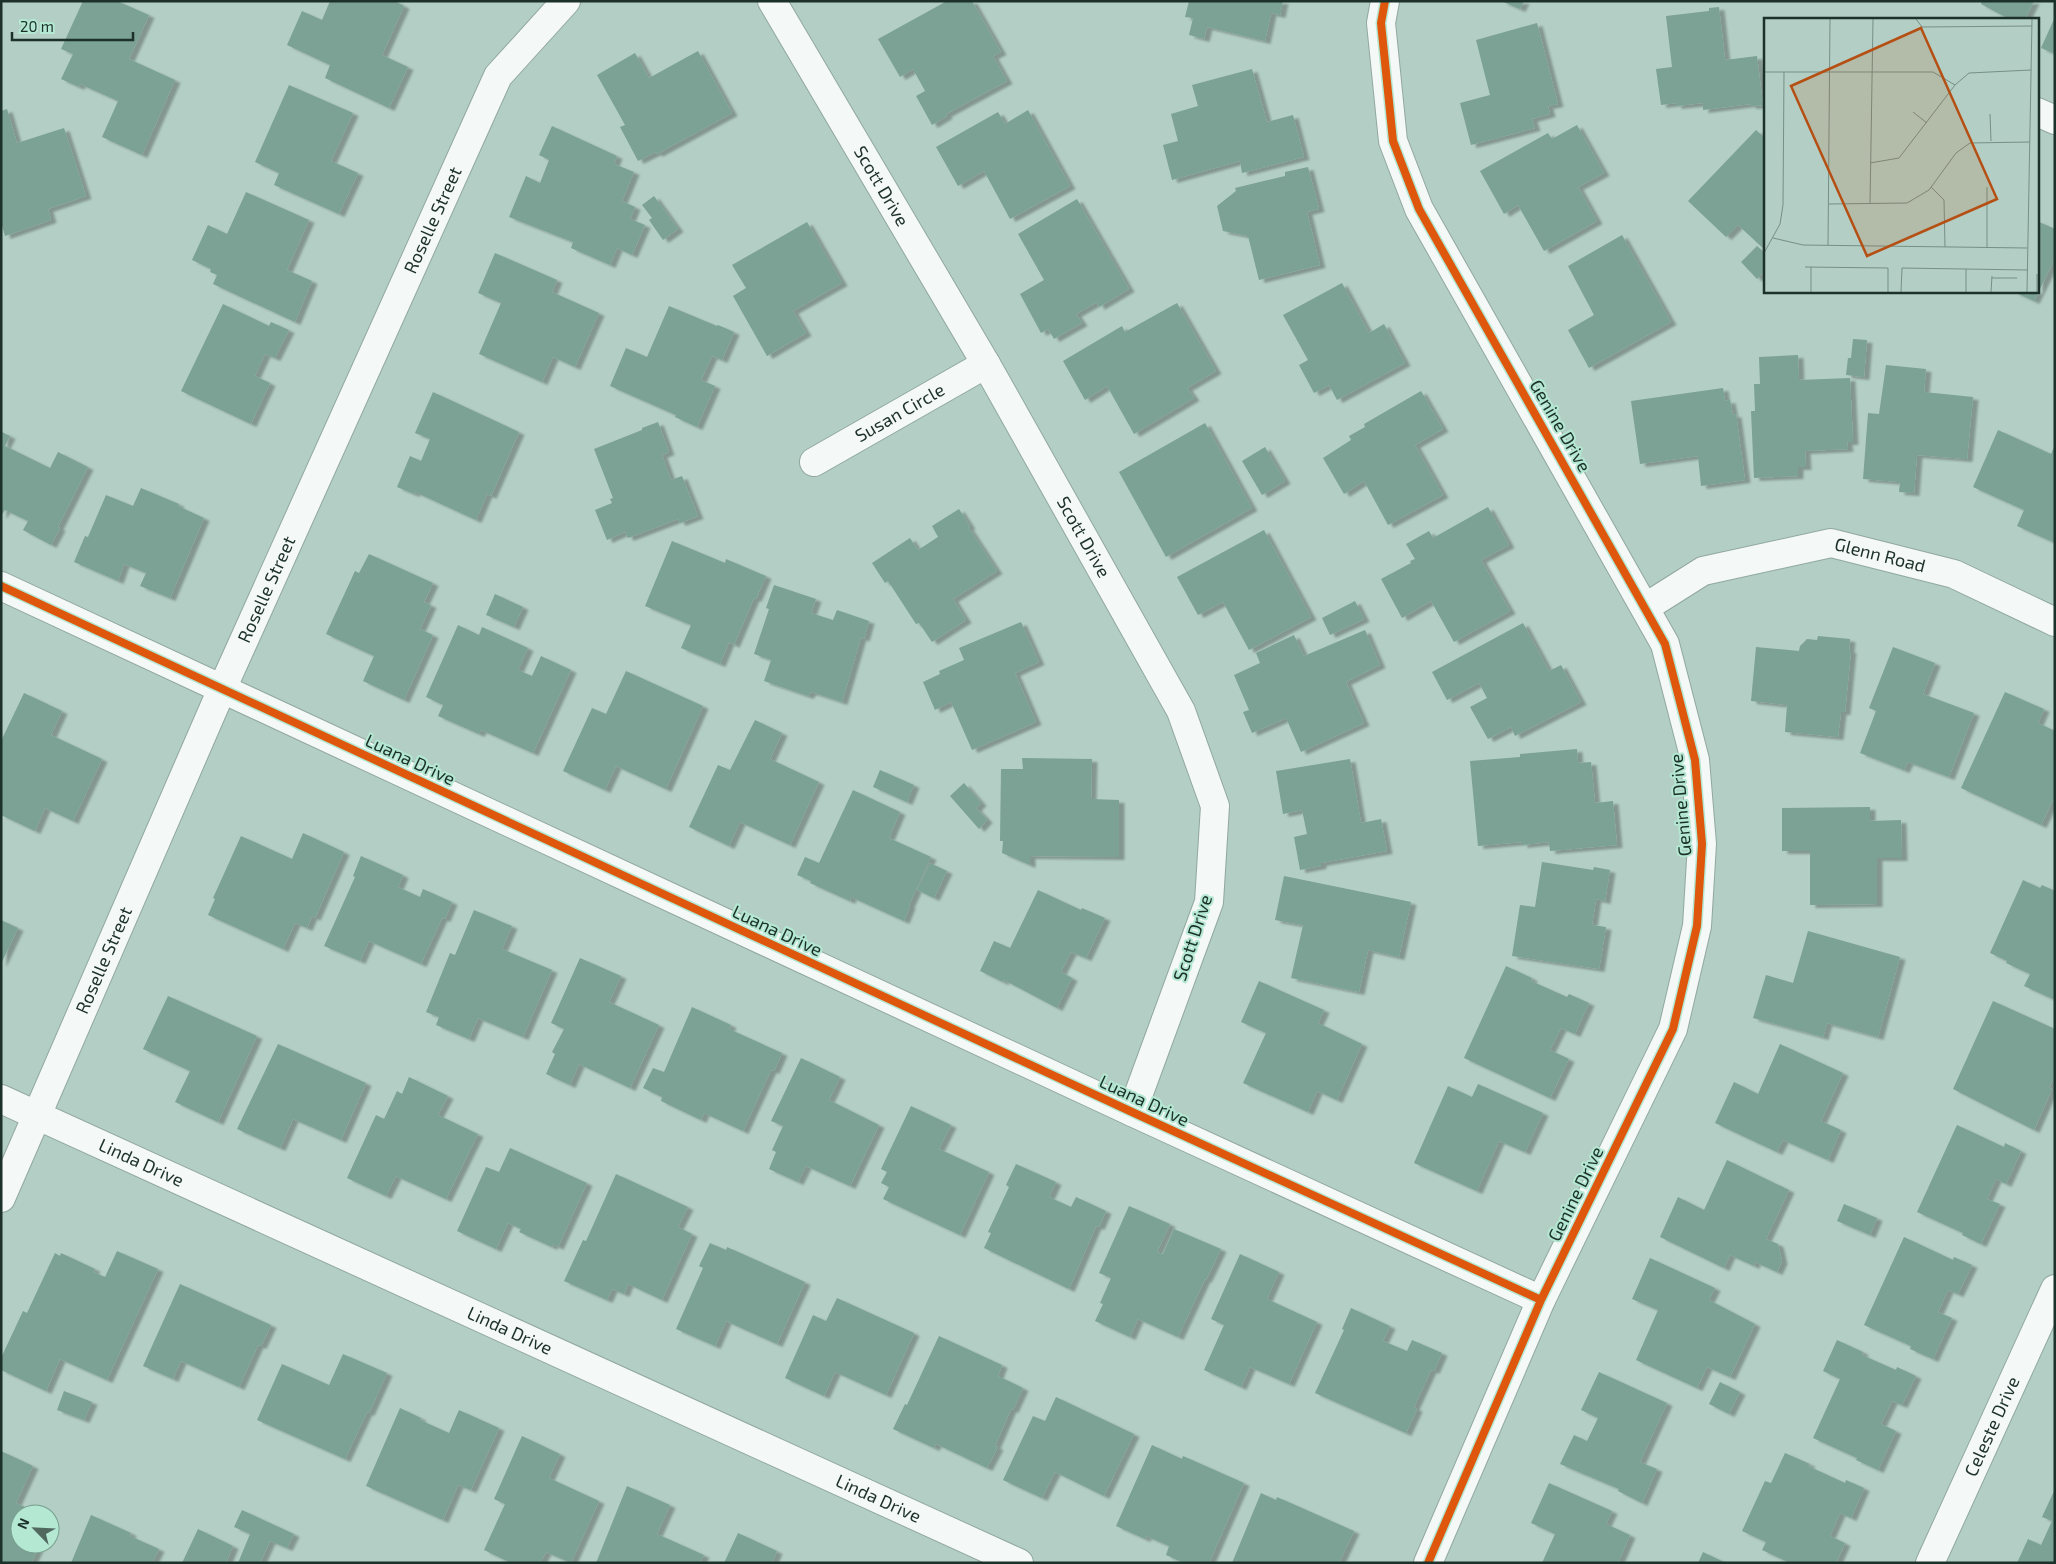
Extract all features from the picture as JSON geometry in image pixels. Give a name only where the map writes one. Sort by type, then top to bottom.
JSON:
[{"type":"street","name":"Roselle Street","points":[[1,1198],[222,689],[498,76],[566,1]]},
{"type":"street","name":"Scott Drive","points":[[772,1],[986,364],[1182,711],[1215,806],[1209,902],[1132,1112]]},
{"type":"street","name":"Genine Drive","points":[[1385,1],[1381,23],[1393,141],[1419,209],[1646,606],[1665,644],[1695,760],[1702,844],[1697,926],[1673,1029],[1541,1300],[1428,1563]]},
{"type":"street","points":[[2038,112],[2055,120]]},
{"type":"street","name":"Susan Circle","points":[[814,462],[986,364]]},
{"type":"street","name":"Glenn Road","points":[[1646,606],[1703,571],[1831,542],[1954,574],[2055,622]]},
{"type":"street","name":"Luana Drive","points":[[1,586],[1541,1300]]},
{"type":"street","name":"Linda Drive","points":[[1,1099],[1019,1563]]},
{"type":"street","name":"Celeste Drive","points":[[1930,1563],[2055,1289]]},
{"type":"building","points":[[83,1],[117,1],[149,15],[129,59],[175,80],[142,155],[102,137],[118,101],[80,84],[79,87],[61,79],[73,54],[61,49]]},
{"type":"building","points":[[330,1],[395,1],[404,6],[382,55],[408,67],[389,108],[325,78],[330,65],[287,45],[302,11],[322,20]]},
{"type":"building","points":[[947,1],[972,1],[1001,52],[993,56],[1007,81],[946,114],[947,116],[932,125],[916,96],[925,91],[913,69],[900,77],[878,39]]},
{"type":"building","points":[[1189,1],[1283,1],[1280,15],[1271,13],[1265,41],[1207,27],[1204,39],[1189,35],[1193,18],[1185,17]]},
{"type":"building","points":[[1501,1],[1524,1],[1520,9]]},
{"type":"building","points":[[1982,1],[2034,1],[2026,18],[2007,18],[1981,4]]},
{"type":"building","points":[[1719,7],[1725,60],[1757,56],[1763,105],[1751,106],[1750,104],[1703,110],[1703,103],[1676,106],[1676,103],[1661,105],[1656,69],[1672,67],[1666,16],[1709,11],[1709,8]]},
{"type":"building","points":[[2055,17],[2055,54],[2041,48]]},
{"type":"building","points":[[1537,23],[1558,104],[1548,106],[1550,114],[1532,119],[1535,128],[1471,145],[1460,103],[1490,95],[1476,40]]},
{"type":"building","points":[[698,51],[732,113],[657,154],[656,152],[638,161],[620,127],[625,125],[597,75],[635,53],[649,78]]},
{"type":"building","points":[[1252,69],[1267,122],[1293,115],[1304,157],[1242,173],[1240,161],[1172,180],[1163,145],[1178,141],[1171,114],[1198,106],[1192,85]]},
{"type":"building","points":[[289,85],[353,113],[331,161],[358,173],[339,214],[274,185],[279,173],[255,162]]},
{"type":"building","points":[[7,109],[17,143],[64,128],[86,196],[48,209],[51,220],[5,236],[1,222],[1,111]]},
{"type":"building","points":[[1028,110],[1070,186],[1010,219],[984,171],[958,186],[936,147],[998,112],[1005,124]]},
{"type":"building","points":[[1577,125],[1604,173],[1578,187],[1597,221],[1544,251],[1518,205],[1504,214],[1480,171],[1548,133],[1552,139]]},
{"type":"building","points":[[552,126],[617,156],[614,164],[634,172],[622,201],[635,207],[630,219],[645,225],[632,255],[617,248],[610,265],[571,248],[573,242],[509,217],[526,176],[540,183],[549,160],[539,155]]},
{"type":"building","points":[[1756,130],[1764,137],[1764,249],[1738,225],[1726,237],[1688,201]]},
{"type":"building","points":[[1308,167],[1319,209],[1307,212],[1320,265],[1259,280],[1248,236],[1223,231],[1217,206],[1236,191],[1235,188],[1285,176],[1285,172]]},
{"type":"building","points":[[246,192],[309,220],[287,270],[312,281],[295,322],[213,284],[217,275],[210,272],[211,269],[192,260],[208,225],[227,234]]},
{"type":"building","points":[[654,196],[678,229],[663,240],[649,220],[652,218],[642,205]]},
{"type":"building","points":[[1077,199],[1129,289],[1099,307],[1097,302],[1076,314],[1082,323],[1054,339],[1048,329],[1041,333],[1020,294],[1044,280],[1018,234]]},
{"type":"building","points":[[2038,221],[2055,229],[2055,258],[2034,301],[2014,292],[2038,292]]},
{"type":"building","points":[[807,222],[842,283],[793,311],[806,333],[767,356],[733,296],[746,288],[732,265]]},
{"type":"building","points":[[1622,235],[1671,322],[1589,368],[1568,330],[1594,315],[1568,266]]},
{"type":"building","points":[[1757,246],[1764,252],[1764,272],[1757,279],[1741,262]]},
{"type":"building","points":[[495,253],[557,280],[552,292],[599,313],[575,367],[553,357],[542,382],[479,354],[501,303],[478,293]]},
{"type":"building","points":[[1342,283],[1369,333],[1384,324],[1405,363],[1337,400],[1329,385],[1314,393],[1299,365],[1308,360],[1283,315]]},
{"type":"building","points":[[1177,303],[1216,371],[1187,388],[1194,398],[1134,434],[1107,386],[1085,400],[1063,361],[1122,326],[1125,332]]},
{"type":"building","points":[[223,304],[269,326],[271,322],[289,330],[275,358],[265,354],[255,376],[270,383],[251,424],[181,391]]},
{"type":"building","points":[[669,306],[734,332],[722,360],[712,356],[701,380],[715,386],[697,427],[675,417],[676,415],[610,386],[626,348],[647,357]]},
{"type":"building","points":[[1853,339],[1867,340],[1864,377],[1846,375],[1848,358],[1851,358]]},
{"type":"building","points":[[1798,355],[1799,380],[1850,378],[1853,442],[1847,442],[1848,449],[1805,451],[1806,467],[1798,467],[1798,476],[1754,478],[1751,411],[1755,411],[1754,384],[1760,384],[1759,357]]},
{"type":"building","points":[[1886,365],[1926,369],[1924,392],[1973,397],[1967,459],[1917,455],[1914,493],[1899,492],[1900,482],[1863,479],[1868,413],[1879,414]]},
{"type":"building","points":[[1723,388],[1725,401],[1730,400],[1733,415],[1736,414],[1745,480],[1701,486],[1698,456],[1640,464],[1631,401]]},
{"type":"building","points":[[1421,391],[1443,429],[1415,445],[1443,495],[1388,525],[1364,481],[1344,494],[1323,458],[1351,440],[1349,436],[1365,427],[1364,424]]},
{"type":"building","points":[[433,392],[519,432],[491,496],[487,494],[476,520],[415,492],[414,494],[397,487],[410,456],[421,461],[430,439],[415,433]]},
{"type":"building","points":[[658,422],[669,452],[662,455],[671,480],[682,476],[698,516],[680,523],[678,519],[628,538],[625,532],[607,540],[595,510],[612,503],[610,499],[613,498],[594,449]]},
{"type":"building","points":[[1205,423],[1252,508],[1166,557],[1119,472]]},
{"type":"building","points":[[1998,430],[2051,454],[2055,445],[2055,543],[2017,526],[2024,510],[1973,487]]},
{"type":"building","points":[[2,432],[10,436],[5,446],[50,468],[58,452],[88,467],[51,545],[23,530],[28,521],[5,510],[1,516]]},
{"type":"building","points":[[1265,447],[1285,481],[1262,495],[1242,461]]},
{"type":"building","points":[[141,488],[179,504],[178,506],[204,518],[170,598],[140,586],[146,573],[124,564],[118,581],[74,562],[85,536],[88,537],[106,495],[133,506]]},
{"type":"building","points":[[1488,507],[1509,545],[1481,560],[1510,611],[1454,642],[1431,601],[1402,618],[1381,579],[1415,559],[1406,544],[1429,531],[1433,538]]},
{"type":"building","points":[[959,509],[970,526],[968,527],[997,571],[953,599],[966,620],[932,642],[919,623],[916,624],[888,581],[885,583],[872,563],[910,538],[918,550],[938,537],[932,526]]},
{"type":"building","points":[[1264,530],[1311,617],[1249,650],[1223,602],[1198,615],[1177,577]]},
{"type":"building","points":[[672,541],[725,563],[726,559],[766,576],[756,599],[754,598],[734,645],[729,642],[720,664],[681,648],[691,625],[645,606]]},
{"type":"building","points":[[369,554],[433,583],[424,602],[431,605],[420,629],[433,635],[404,700],[363,681],[374,656],[326,634],[355,571],[359,573]]},
{"type":"building","points":[[774,585],[816,599],[811,613],[833,620],[837,610],[869,621],[864,639],[861,637],[842,702],[811,692],[808,696],[764,681],[771,660],[754,654],[769,609],[766,608]]},
{"type":"building","points":[[495,594],[523,607],[514,627],[486,615]]},
{"type":"building","points":[[1355,601],[1364,619],[1330,635],[1322,618]]},
{"type":"building","points":[[1021,622],[1039,662],[1015,673],[1036,722],[972,750],[951,702],[935,710],[923,682],[940,674],[939,671],[964,660],[959,648]]},
{"type":"building","points":[[1523,623],[1549,671],[1561,665],[1581,702],[1515,736],[1511,727],[1488,739],[1470,707],[1487,698],[1479,683],[1447,700],[1432,672]]},
{"type":"building","points":[[458,625],[479,635],[482,627],[528,648],[518,670],[532,676],[541,656],[571,670],[533,753],[481,730],[479,734],[438,716],[443,705],[426,697]]},
{"type":"building","points":[[1365,630],[1380,665],[1346,682],[1364,723],[1301,752],[1286,718],[1252,733],[1243,712],[1249,710],[1234,675],[1260,663],[1256,653],[1294,635],[1304,656]]},
{"type":"building","points":[[1818,636],[1850,639],[1849,650],[1851,650],[1845,712],[1841,712],[1838,737],[1785,732],[1787,705],[1751,701],[1756,647],[1799,651],[1800,646],[1807,639],[1817,640]]},
{"type":"building","points":[[1893,647],[1935,663],[1923,694],[1974,713],[1949,777],[1908,762],[1904,770],[1860,753],[1876,711],[1869,708]]},
{"type":"building","points":[[626,671],[703,706],[666,789],[616,766],[605,790],[563,771],[592,708],[606,714]]},
{"type":"building","points":[[2005,692],[2044,709],[2038,723],[2055,731],[2055,801],[2053,800],[2041,825],[1961,788]]},
{"type":"building","points":[[24,693],[62,711],[51,735],[102,759],[73,821],[45,808],[35,831],[1,815],[1,741]]},
{"type":"building","points":[[755,720],[782,733],[770,759],[819,782],[790,845],[740,822],[729,846],[689,827],[718,765],[730,770]]},
{"type":"building","points":[[1577,749],[1578,763],[1591,762],[1595,803],[1613,801],[1617,845],[1550,851],[1549,842],[1522,845],[1522,842],[1478,846],[1470,761],[1520,757],[1520,754]]},
{"type":"building","points":[[1022,758],[1092,759],[1091,799],[1119,800],[1119,857],[1030,856],[1030,865],[1002,853],[1003,841],[1000,841],[1001,769],[1023,769]]},
{"type":"building","points":[[1350,759],[1361,823],[1381,819],[1387,851],[1321,863],[1321,866],[1300,870],[1294,837],[1307,834],[1302,810],[1283,814],[1276,771]]},
{"type":"building","points":[[880,770],[914,785],[907,802],[873,787]]},
{"type":"building","points":[[964,783],[981,803],[976,808],[987,820],[979,829],[950,796]]},
{"type":"building","points":[[853,790],[900,812],[889,838],[931,857],[909,905],[904,921],[851,897],[850,901],[797,875],[805,857],[819,863]]},
{"type":"building","points":[[1870,807],[1870,821],[1901,820],[1902,858],[1877,858],[1877,904],[1810,905],[1810,851],[1782,851],[1782,808]]},
{"type":"building","points":[[303,833],[344,852],[315,918],[312,916],[307,928],[295,923],[283,949],[208,915],[215,899],[213,898],[241,836],[292,859]]},
{"type":"building","points":[[361,856],[403,875],[398,887],[420,897],[423,889],[452,902],[445,919],[442,918],[421,964],[369,941],[360,961],[324,946],[355,877],[353,876]]},
{"type":"building","points":[[1542,862],[1593,870],[1594,867],[1610,870],[1605,901],[1596,899],[1592,925],[1606,927],[1599,969],[1512,956],[1520,905],[1535,907]]},
{"type":"building","points":[[930,863],[947,871],[934,898],[917,890]]},
{"type":"building","points":[[1284,876],[1411,902],[1399,957],[1368,950],[1359,992],[1291,978],[1303,925],[1275,920]]},
{"type":"building","points":[[2023,880],[2040,888],[2042,885],[2055,891],[2055,1000],[2024,986],[2030,974],[1990,953]]},
{"type":"building","points":[[1038,890],[1081,910],[1082,908],[1105,918],[1086,958],[1071,952],[1061,972],[1072,978],[1057,1008],[1004,980],[1003,982],[980,971],[994,941],[1010,948]]},
{"type":"building","points":[[474,910],[512,926],[502,949],[552,970],[523,1037],[478,1018],[469,1039],[436,1025],[439,1017],[426,1012],[450,953],[455,955]]},
{"type":"building","points":[[1,920],[18,928],[1,964]]},
{"type":"building","points":[[1808,931],[1900,957],[1878,1037],[1827,1023],[1823,1037],[1753,1018],[1766,975],[1793,983]]},
{"type":"building","points":[[580,958],[621,976],[609,1002],[659,1025],[630,1088],[579,1064],[570,1085],[546,1074],[555,1054],[552,1052],[564,1029],[551,1023]]},
{"type":"building","points":[[1506,966],[1532,978],[1531,981],[1567,997],[1569,994],[1589,1003],[1575,1034],[1561,1028],[1550,1050],[1569,1059],[1550,1098],[1464,1058]]},
{"type":"building","points":[[1259,981],[1324,1010],[1318,1023],[1362,1044],[1337,1100],[1317,1091],[1308,1112],[1243,1083],[1266,1033],[1241,1022]]},
{"type":"building","points":[[168,996],[257,1036],[218,1122],[175,1102],[190,1071],[143,1049]]},
{"type":"building","points":[[1993,1001],[2055,1029],[2055,1075],[2049,1088],[2052,1089],[2034,1130],[1953,1089]]},
{"type":"building","points":[[692,1007],[731,1025],[729,1029],[782,1053],[774,1071],[771,1070],[743,1131],[704,1113],[701,1120],[661,1101],[662,1097],[643,1088],[653,1068],[664,1072]]},
{"type":"building","points":[[278,1044],[366,1083],[341,1140],[293,1119],[280,1148],[237,1129]]},
{"type":"building","points":[[1780,1044],[1843,1073],[1821,1121],[1841,1130],[1828,1160],[1783,1140],[1777,1152],[1715,1123],[1734,1082],[1758,1094]]},
{"type":"building","points":[[801,1058],[840,1077],[829,1100],[879,1125],[850,1186],[806,1166],[798,1182],[769,1169],[776,1152],[772,1150],[783,1126],[771,1121]]},
{"type":"building","points":[[409,1077],[448,1096],[438,1115],[478,1134],[446,1199],[396,1176],[386,1196],[347,1178],[376,1115],[384,1119],[397,1091],[402,1094]]},
{"type":"building","points":[[1478,1084],[1543,1113],[1525,1152],[1499,1141],[1477,1191],[1414,1163],[1448,1086],[1472,1097]]},
{"type":"building","points":[[911,1106],[951,1125],[939,1149],[989,1172],[960,1235],[883,1199],[889,1187],[881,1183],[887,1172],[881,1169]]},
{"type":"building","points":[[1957,1125],[2004,1147],[2005,1143],[2021,1151],[2006,1184],[1996,1179],[1987,1199],[2000,1204],[1981,1244],[1962,1235],[1963,1233],[1917,1212]]},
{"type":"building","points":[[510,1148],[587,1183],[558,1247],[553,1244],[552,1247],[519,1232],[521,1229],[508,1223],[496,1249],[457,1231],[486,1167],[499,1172]]},
{"type":"building","points":[[1727,1160],[1789,1190],[1766,1239],[1778,1244],[1782,1261],[1777,1272],[1755,1262],[1754,1266],[1730,1255],[1724,1268],[1660,1237],[1678,1197],[1704,1210]]},
{"type":"building","points":[[1016,1164],[1056,1182],[1049,1197],[1071,1207],[1076,1197],[1106,1211],[1099,1227],[1096,1226],[1069,1289],[984,1248],[991,1233],[988,1232],[1009,1187],[1006,1185]]},
{"type":"building","points":[[616,1174],[688,1207],[678,1227],[692,1234],[662,1300],[628,1284],[624,1294],[612,1289],[607,1300],[564,1281],[583,1240],[586,1241]]},
{"type":"building","points":[[1844,1204],[1877,1218],[1870,1235],[1837,1221]]},
{"type":"building","points":[[1129,1206],[1170,1224],[1157,1252],[1163,1254],[1174,1229],[1221,1249],[1178,1337],[1138,1319],[1130,1337],[1095,1321],[1103,1304],[1100,1303],[1111,1278],[1099,1273]]},
{"type":"building","points":[[1904,1237],[1953,1260],[1954,1257],[1972,1265],[1958,1294],[1948,1290],[1938,1312],[1952,1318],[1933,1359],[1910,1349],[1911,1346],[1864,1325]]},
{"type":"building","points":[[710,1243],[726,1250],[727,1247],[805,1282],[777,1344],[726,1321],[715,1346],[676,1329],[703,1268],[699,1266]]},
{"type":"building","points":[[117,1251],[158,1269],[107,1380],[60,1359],[46,1391],[1,1370],[1,1358],[23,1311],[27,1313],[55,1253],[60,1256],[61,1253],[95,1269],[93,1272],[105,1277]]},
{"type":"building","points":[[1240,1254],[1279,1272],[1267,1299],[1317,1322],[1289,1384],[1250,1367],[1241,1387],[1204,1370],[1224,1325],[1211,1319]]},
{"type":"building","points":[[1650,1258],[1715,1288],[1709,1300],[1755,1324],[1730,1377],[1707,1367],[1697,1388],[1636,1360],[1658,1310],[1632,1299]]},
{"type":"building","points":[[180,1284],[271,1325],[261,1346],[258,1345],[239,1387],[181,1361],[173,1379],[143,1366]]},
{"type":"building","points":[[837,1298],[914,1333],[886,1395],[835,1372],[824,1396],[785,1378],[813,1315],[826,1321]]},
{"type":"building","points":[[1351,1308],[1390,1326],[1383,1341],[1407,1351],[1412,1340],[1442,1353],[1434,1371],[1431,1370],[1414,1407],[1417,1409],[1406,1433],[1315,1393],[1344,1330],[1342,1329]]},
{"type":"building","points":[[939,1336],[1002,1365],[998,1376],[1023,1388],[1013,1410],[1011,1409],[995,1446],[998,1447],[987,1468],[936,1444],[934,1448],[893,1429],[905,1404],[907,1405]]},
{"type":"building","points":[[1837,1340],[1863,1352],[1862,1355],[1896,1370],[1897,1367],[1916,1376],[1902,1405],[1892,1401],[1881,1424],[1896,1431],[1878,1470],[1813,1438],[1840,1379],[1823,1371]]},
{"type":"building","points":[[343,1354],[387,1373],[345,1459],[257,1420],[282,1364],[329,1385]]},
{"type":"building","points":[[1599,1372],[1667,1403],[1640,1462],[1657,1469],[1642,1503],[1618,1491],[1619,1489],[1560,1464],[1574,1435],[1587,1441],[1598,1418],[1581,1410]]},
{"type":"building","points":[[1720,1382],[1740,1392],[1729,1414],[1709,1404]]},
{"type":"building","points":[[64,1391],[92,1402],[84,1420],[57,1410]]},
{"type":"building","points":[[1056,1397],[1134,1434],[1104,1496],[1055,1472],[1042,1498],[1003,1480],[1033,1416],[1045,1421]]},
{"type":"building","points":[[400,1408],[421,1418],[420,1420],[449,1433],[459,1410],[499,1428],[471,1490],[458,1485],[443,1520],[366,1486]]},
{"type":"building","points":[[522,1436],[560,1454],[549,1478],[599,1501],[571,1563],[546,1552],[540,1563],[511,1563],[484,1550],[505,1504],[494,1499]]},
{"type":"building","points":[[1152,1445],[1182,1459],[1183,1456],[1244,1483],[1209,1563],[1184,1563],[1166,1555],[1169,1546],[1146,1536],[1145,1539],[1116,1526]]},
{"type":"building","points":[[1,1451],[33,1466],[16,1503],[18,1504],[10,1504],[10,1554],[35,1554],[31,1563],[1,1563]]},
{"type":"building","points":[[1785,1453],[1845,1483],[1846,1480],[1864,1488],[1851,1518],[1840,1513],[1830,1536],[1845,1543],[1836,1563],[1790,1563],[1762,1550],[1766,1542],[1742,1531],[1765,1481],[1771,1483]]},
{"type":"building","points":[[1549,1483],[1612,1511],[1606,1524],[1630,1535],[1618,1563],[1542,1563],[1555,1534],[1531,1523]]},
{"type":"building","points":[[627,1486],[670,1505],[657,1534],[704,1555],[700,1563],[596,1563]]},
{"type":"building","points":[[2055,1489],[2055,1563],[2017,1563],[2028,1539],[2041,1545],[2052,1521],[2042,1517]]},
{"type":"building","points":[[1261,1493],[1276,1500],[1277,1497],[1354,1531],[1339,1563],[1232,1563]]},
{"type":"building","points":[[242,1510],[294,1534],[287,1548],[270,1541],[260,1563],[238,1563],[250,1534],[234,1527]]},
{"type":"building","points":[[91,1515],[131,1533],[130,1536],[159,1549],[152,1563],[71,1563]]},
{"type":"building","points":[[198,1529],[233,1546],[226,1563],[182,1563]]},
{"type":"building","points":[[738,1533],[777,1551],[772,1563],[724,1563]]},
{"type":"building","points":[[1703,1552],[1726,1563],[1698,1563]]},
{"type":"cycle path","points":[[1385,1],[1381,23],[1393,141],[1419,209],[1665,644],[1695,760],[1702,844],[1697,926],[1673,1029],[1541,1300],[1428,1563]]},
{"type":"cycle path","points":[[1,586],[1541,1300]]}]
